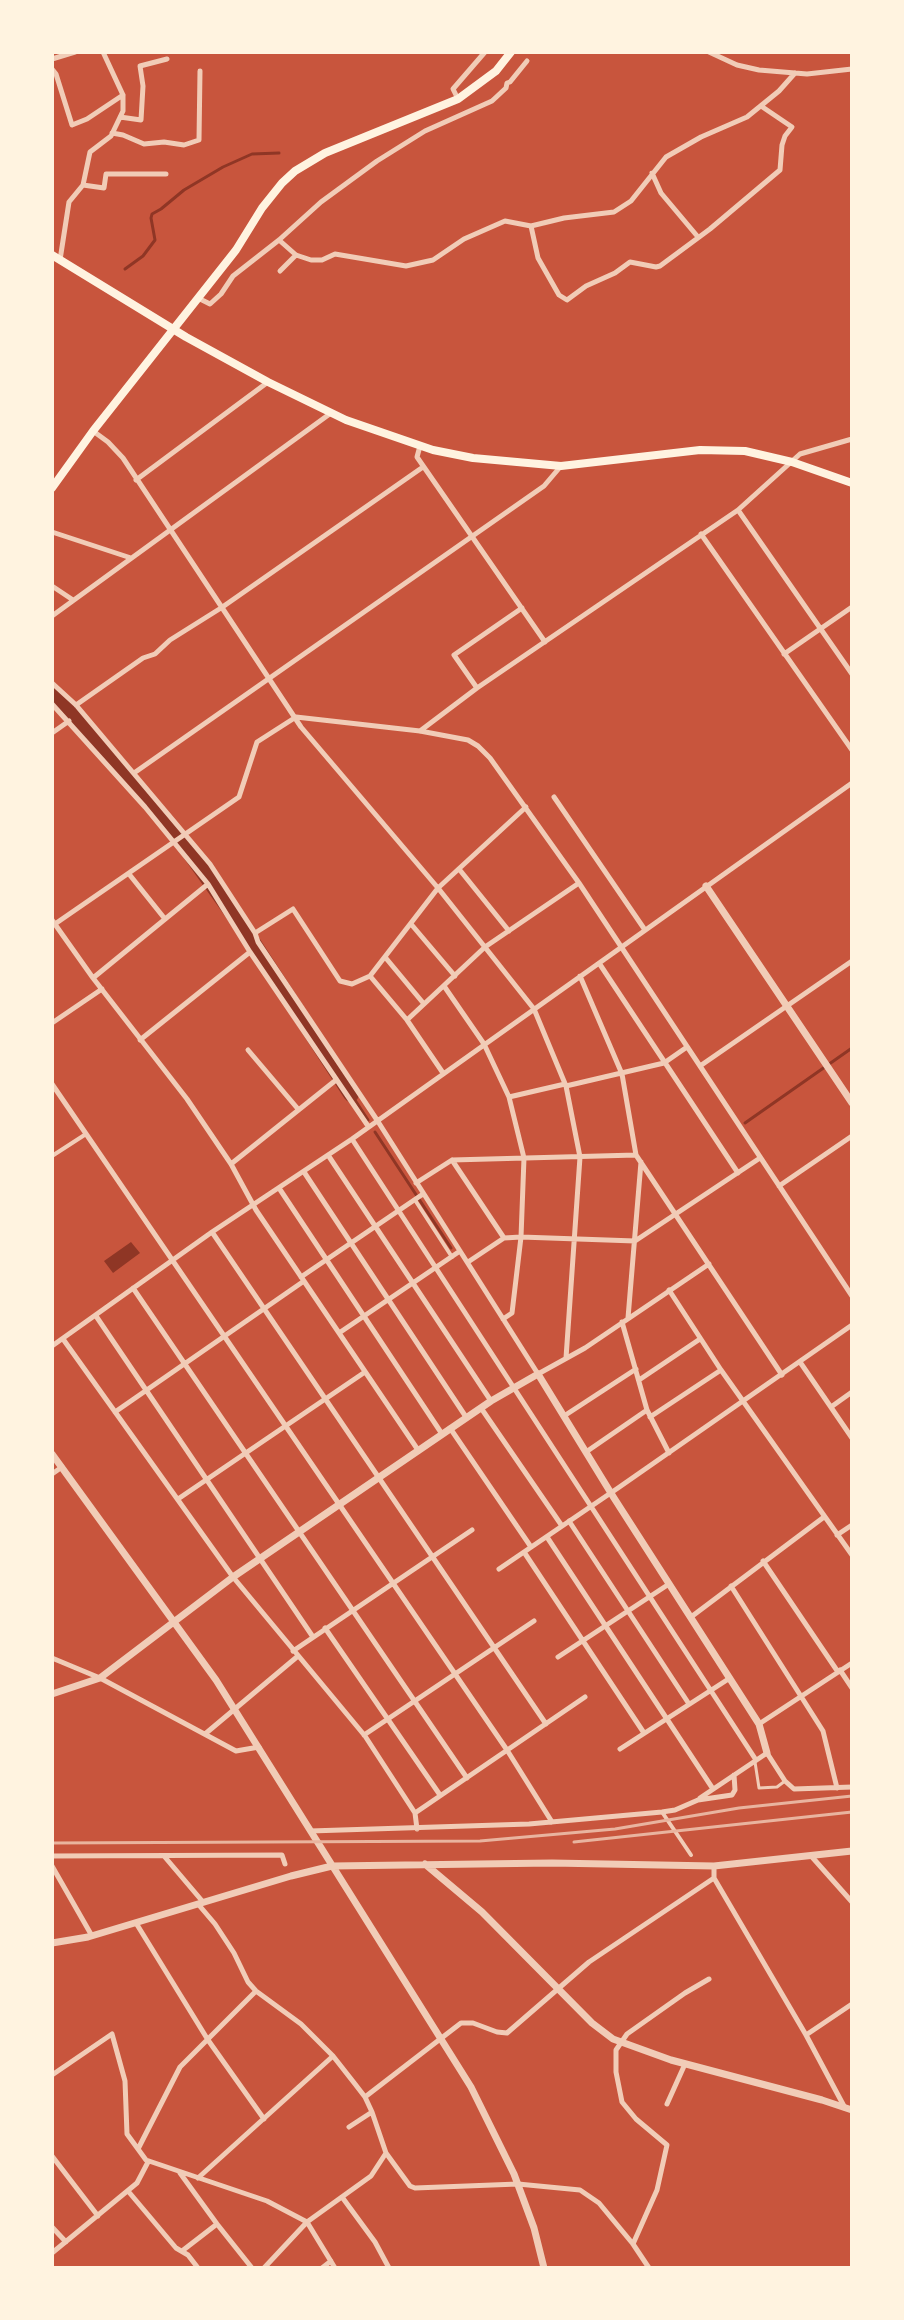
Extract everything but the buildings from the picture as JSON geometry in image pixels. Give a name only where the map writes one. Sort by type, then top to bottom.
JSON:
[{"type":"main road","points":[[52,488],[93,431],[236,250],[262,208],[282,183],[296,171],[325,153],[458,99],[496,72],[511,52]]},
{"type":"main road","points":[[56,257],[172,329],[268,382],[331,413],[420,446],[473,458],[561,466],[700,450],[745,452],[792,462],[852,483]]},
{"type":"street","points":[[52,59],[75,52]]},
{"type":"street","points":[[56,257],[69,201],[83,185],[90,152],[112,133],[123,111],[123,95],[103,52]]},
{"type":"street","points":[[458,99],[453,89],[485,52]]},
{"type":"street","points":[[708,52],[737,65],[759,70],[795,74],[852,69]]},
{"type":"street","points":[[120,117],[141,120],[143,86],[140,66],[167,59]]},
{"type":"street","points":[[198,298],[210,304],[221,294],[232,276],[279,240],[321,202],[377,161],[425,131],[492,101],[506,88],[507,83],[527,61]]},
{"type":"street","points":[[52,69],[56,74],[72,125],[87,119],[123,95]]},
{"type":"street","points":[[112,133],[144,144],[164,142],[184,145],[199,140],[200,71]]},
{"type":"street","points":[[496,72],[507,83]]},
{"type":"street","points":[[279,240],[296,255],[311,260],[322,260],[335,254],[406,266],[433,260],[464,239],[506,221],[531,226],[564,218],[614,212],[631,201],[666,157],[680,148],[747,117],[779,91],[795,74]]},
{"type":"street","points":[[531,226],[538,258],[559,295],[567,300],[586,286],[615,273],[630,262],[660,266],[780,170],[782,145],[792,127],[761,106]]},
{"type":"street","points":[[652,173],[661,193],[699,237]]},
{"type":"street","points":[[83,185],[104,188],[106,174],[166,174]]},
{"type":"street","points":[[280,271],[296,255]]},
{"type":"street","points":[[136,480],[268,382]]},
{"type":"street","points":[[52,616],[331,413]]},
{"type":"street","points":[[93,431],[116,449],[301,727],[438,888],[534,1009],[565,1085],[580,1156],[566,1358]]},
{"type":"street","points":[[420,731],[477,688],[738,510],[800,454],[852,438]]},
{"type":"street","points":[[420,446],[417,457],[545,642]]},
{"type":"street","points":[[76,705],[143,658],[154,654],[170,640],[221,608],[423,466]]},
{"type":"street","points":[[134,773],[544,486],[561,466]]},
{"type":"street","points":[[738,510],[852,674]]},
{"type":"street","points":[[52,532],[131,558]]},
{"type":"street","points":[[701,534],[852,750]]},
{"type":"street","points":[[52,586],[73,600]]},
{"type":"street","points":[[784,654],[852,607]]},
{"type":"street","points":[[477,688],[454,655],[522,608]]},
{"type":"street","points":[[52,683],[76,705],[210,864],[255,933],[258,942],[377,1120],[468,1262],[611,1493],[759,1724],[767,1753],[785,1781],[790,1787],[800,1791],[852,1787]]},
{"type":"street","points":[[52,704],[174,842],[208,885],[368,1126]]},
{"type":"street","points":[[418,1450],[253,1205],[231,1164],[187,1099],[93,978],[54,923],[239,797],[257,742],[296,717],[420,731],[468,740],[490,758],[579,883],[852,1296]]},
{"type":"street","points":[[52,733],[69,721]]},
{"type":"street","points":[[52,1346],[212,1232],[352,1139],[852,783]]},
{"type":"street","points":[[554,796],[645,930]]},
{"type":"street","points":[[255,933],[293,909],[340,981],[352,984],[370,976],[438,888],[526,807]]},
{"type":"street","points":[[459,869],[509,931]]},
{"type":"street","points":[[129,874],[165,920]]},
{"type":"street","points":[[407,1020],[485,947],[579,883]]},
{"type":"street","points":[[93,978],[208,885]]},
{"type":"street","points":[[706,886],[852,1103]]},
{"type":"street","points":[[411,924],[455,976]]},
{"type":"street","points":[[140,1040],[258,942]]},
{"type":"street","points":[[385,957],[424,1004]]},
{"type":"street","points":[[700,1066],[852,961]]},
{"type":"street","points":[[598,963],[738,1173]]},
{"type":"street","points":[[370,976],[407,1020],[443,1073]]},
{"type":"street","points":[[580,976],[622,1074],[636,1155],[782,1375]]},
{"type":"street","points":[[444,986],[484,1044],[509,1097],[524,1158],[521,1237],[512,1313],[503,1318]]},
{"type":"street","points":[[52,1023],[102,989]]},
{"type":"street","points":[[509,1097],[664,1063],[687,1047]]},
{"type":"street","points":[[248,1050],[298,1109]]},
{"type":"street","points":[[231,1164],[336,1080]]},
{"type":"street","points":[[52,1084],[507,1750],[552,1822]]},
{"type":"street","points":[[52,1156],[86,1134]]},
{"type":"street","points":[[779,1186],[852,1136]]},
{"type":"street","points":[[352,1139],[651,1596],[755,1761]]},
{"type":"street","points":[[328,1155],[491,1401]]},
{"type":"street","points":[[416,1183],[452,1160],[636,1155]]},
{"type":"street","points":[[468,1262],[504,1239],[521,1237],[635,1241],[760,1158]]},
{"type":"street","points":[[452,1160],[504,1239]]},
{"type":"street","points":[[628,1318],[641,1162]]},
{"type":"street","points":[[304,1172],[466,1418]]},
{"type":"street","points":[[279,1188],[442,1434]]},
{"type":"street","points":[[115,1412],[265,1308],[326,1260],[423,1194]]},
{"type":"street","points":[[414,1200],[452,1257]]},
{"type":"street","points":[[212,1232],[546,1724]]},
{"type":"street","points":[[339,1333],[460,1251]]},
{"type":"street","points":[[52,1694],[100,1678],[233,1577],[450,1428],[513,1386],[566,1358],[709,1264]]},
{"type":"street","points":[[133,1288],[467,1778]]},
{"type":"street","points":[[669,1290],[743,1402],[852,1555]]},
{"type":"street","points":[[96,1316],[313,1637]]},
{"type":"street","points":[[622,1322],[647,1410],[669,1453]]},
{"type":"street","points":[[499,1569],[852,1325]]},
{"type":"street","points":[[63,1339],[233,1577],[364,1735],[415,1814],[418,1820],[417,1829]]},
{"type":"street","points":[[639,1380],[700,1339]]},
{"type":"street","points":[[800,1362],[852,1438]]},
{"type":"street","points":[[564,1416],[636,1370]]},
{"type":"street","points":[[650,1417],[721,1370]]},
{"type":"street","points":[[178,1499],[365,1372]]},
{"type":"street","points":[[831,1407],[852,1392]]},
{"type":"street","points":[[481,1408],[562,1526]]},
{"type":"street","points":[[586,1452],[647,1410]]},
{"type":"street","points":[[450,1428],[531,1547]]},
{"type":"street","points":[[52,1454],[235,1709],[476,2097],[518,2184],[534,2228],[544,2268]]},
{"type":"street","points":[[52,1474],[62,1467]]},
{"type":"street","points":[[691,1617],[824,1517]]},
{"type":"street","points":[[569,1521],[689,1704]]},
{"type":"street","points":[[837,1535],[852,1525]]},
{"type":"street","points":[[293,1651],[472,1530]]},
{"type":"street","points":[[547,1537],[713,1790]]},
{"type":"street","points":[[524,1552],[644,1733]]},
{"type":"street","points":[[763,1562],[852,1688]]},
{"type":"street","points":[[558,1657],[669,1584]]},
{"type":"street","points":[[731,1586],[823,1731],[837,1788]]},
{"type":"street","points":[[364,1735],[534,1621]]},
{"type":"street","points":[[326,1628],[440,1795]]},
{"type":"street","points":[[205,1734],[298,1656]]},
{"type":"street","points":[[52,1658],[100,1678],[236,1751],[259,1747]]},
{"type":"street","points":[[759,1724],[852,1663]]},
{"type":"street","points":[[620,1749],[730,1678]]},
{"type":"street","points":[[415,1814],[585,1697]]},
{"type":"street","points":[[698,1800],[767,1753]]},
{"type":"street","points":[[310,1831],[417,1829],[552,1822],[662,1812],[698,1800],[734,1794],[734,1775]]},
{"type":"street","points":[[662,1812],[691,1855]]},
{"type":"street","points":[[52,1943],[92,1936],[332,1866],[552,1863],[714,1866],[852,1851]]},
{"type":"street","points":[[52,1856],[282,1855],[285,1864]]},
{"type":"street","points":[[164,1856],[215,1924],[234,1953],[248,1982],[256,1991],[301,2024],[333,2056],[365,2097],[386,2153],[410,2186],[415,2188],[518,2184],[580,2190],[599,2203],[633,2244],[649,2268]]},
{"type":"street","points":[[812,1857],[852,1902]]},
{"type":"street","points":[[425,1864],[482,1912],[592,2023],[620,2042],[685,2064],[848,2109]]},
{"type":"street","points":[[52,1866],[92,1936]]},
{"type":"street","points":[[714,1866],[714,1878],[848,2109]]},
{"type":"street","points":[[365,2097],[461,2023],[473,2023],[497,2032],[507,2033],[589,1962],[714,1878]]},
{"type":"street","points":[[136,1923],[208,2040],[264,2118]]},
{"type":"street","points":[[633,2244],[657,2190],[668,2145],[636,2119],[622,2102],[616,2072],[616,2050],[627,2034],[709,1979]]},
{"type":"street","points":[[138,2149],[180,2067],[256,1991]]},
{"type":"street","points":[[806,2035],[852,2004]]},
{"type":"street","points":[[52,2074],[112,2034],[125,2081],[128,2134],[148,2162],[267,2201],[307,2222],[335,2268]]},
{"type":"street","points":[[198,2178],[333,2056]]},
{"type":"street","points":[[667,2104],[685,2064]]},
{"type":"street","points":[[349,2127],[372,2112]]},
{"type":"street","points":[[267,2267],[307,2222],[371,2176],[386,2153]]},
{"type":"street","points":[[52,2156],[98,2216]]},
{"type":"street","points":[[52,2253],[137,2183],[148,2162]]},
{"type":"street","points":[[180,2172],[252,2268]]},
{"type":"street","points":[[128,2191],[176,2248],[188,2255],[198,2268]]},
{"type":"street","points":[[342,2197],[375,2242],[389,2268]]},
{"type":"street","points":[[182,2251],[217,2224]]},
{"type":"street","points":[[52,2227],[66,2242]]},
{"type":"street","points":[[322,2268],[331,2261]]},
{"type":"lane","points":[[755,1761],[760,1789],[777,1787],[785,1781]]},
{"type":"shaded area","points":[[131,1242],[140,1253],[113,1273],[104,1261]]},
{"type":"waterway","points":[[125,269],[143,256],[155,240],[152,214],[184,190],[223,167],[252,154],[279,153]]},
{"type":"waterway","points":[[52,694],[94,738],[178,836],[244,929],[351,1094]]},
{"type":"waterway","points":[[745,1123],[852,1048]]},
{"type":"waterway","points":[[351,1094],[368,1120]]},
{"type":"waterway","points":[[375,1132],[451,1248]]},
{"type":"railway","points":[[52,1843],[480,1841],[615,1829],[739,1808],[852,1796]]},
{"type":"railway","points":[[574,1842],[852,1812]]}]
